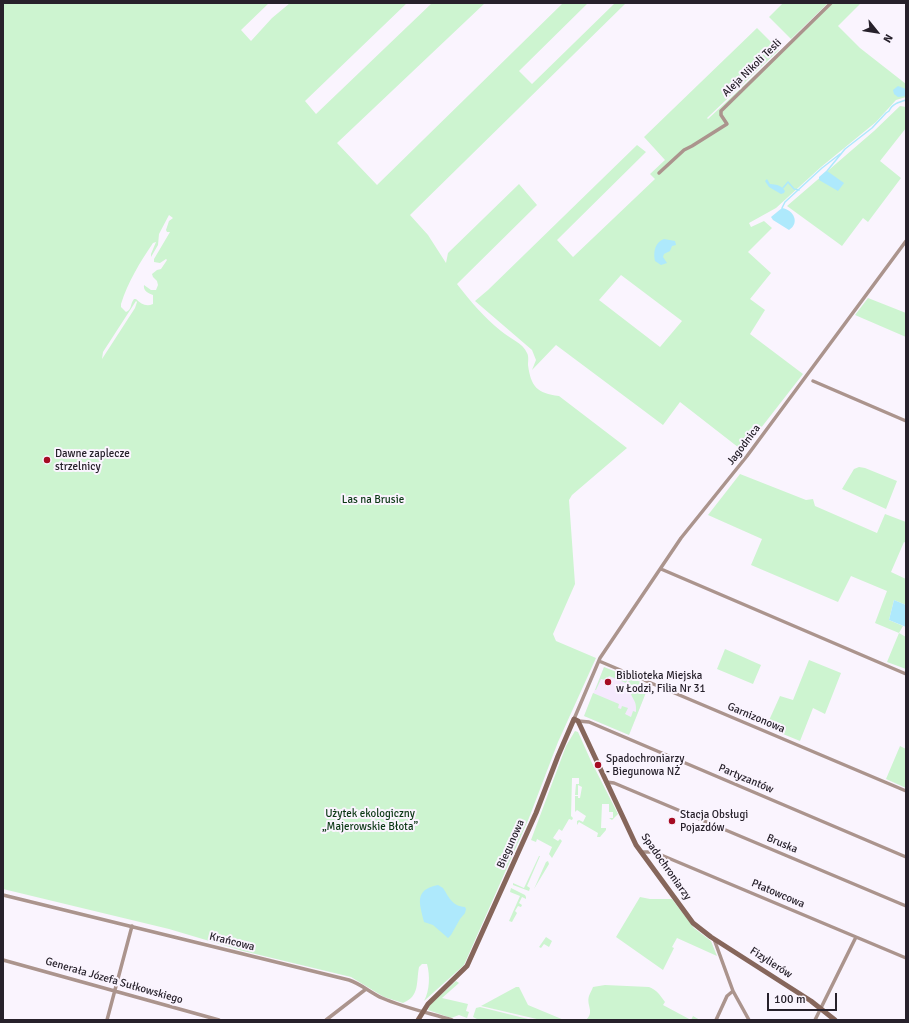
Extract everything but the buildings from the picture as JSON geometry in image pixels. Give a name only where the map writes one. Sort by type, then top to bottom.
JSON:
[{"type":"street","name":"Aleja Nikoli Tesli","points":[[659,173],[684,150],[727,124],[721,115],[721,111],[831,3]]},
{"type":"street","name":"Jagodnica","points":[[599,661],[688,528],[747,456],[906,241]]},
{"type":"street","points":[[813,382],[906,421]]},
{"type":"street","points":[[661,569],[906,674]]},
{"type":"street","name":"Biegunowa","points":[[418,1020],[422,1011],[430,1002],[468,965],[533,820],[558,756],[576,720],[599,661]]},
{"type":"street","name":"Garnizonowa","points":[[599,661],[906,791]]},
{"type":"street","name":"Spadochroniarzy","points":[[576,720],[634,840],[693,923],[714,939]]},
{"type":"street","name":"Partyzantów","points":[[576,720],[589,722],[906,857]]},
{"type":"street","name":"Bruska","points":[[606,782],[614,783],[906,906]]},
{"type":"street","name":"Płatowcowa","points":[[642,852],[654,852],[906,958]]},
{"type":"street","name":"Krańcowa","points":[[3,895],[349,980],[390,1001],[452,1020]]},
{"type":"street","points":[[107,1020],[116,991],[132,926]]},
{"type":"street","points":[[815,1020],[856,937]]},
{"type":"street","points":[[714,939],[733,991],[749,1020]]},
{"type":"street","name":"Fizylierów","points":[[714,939],[821,1008],[836,1020]]},
{"type":"street","name":"Generała Józefa Sułkowskiego","points":[[3,960],[220,1020]]},
{"type":"street","points":[[326,1020],[366,989]]},
{"type":"street","points":[[716,1020],[727,996],[733,991]]},
{"type":"shaded area","points":[[604,667],[649,685],[629,735],[584,716]]},
{"type":"green space","name":"Las na Brusie","points":[[3,3],[269,3],[241,30],[251,41],[272,18],[290,3],[407,3],[305,101],[316,114],[432,3],[485,3],[337,143],[377,185],[563,3],[588,3],[519,71],[532,84],[615,3],[626,3],[410,215],[428,235],[446,263],[448,253],[519,184],[537,205],[457,284],[472,303],[489,320],[504,334],[519,343],[525,349],[528,356],[529,373],[536,388],[545,393],[559,396],[627,448],[572,495],[569,500],[575,584],[553,634],[556,641],[596,658],[558,742],[529,818],[464,965],[424,1001],[428,987],[429,973],[427,964],[422,964],[419,967],[415,993],[403,1003],[384,997],[351,977],[243,951],[169,929],[3,889]],"holes":[[[169,215],[173,218],[169,221],[166,230],[167,232],[170,232],[154,259],[154,262],[160,263],[166,259],[167,260],[161,269],[152,274],[157,281],[158,285],[156,290],[151,290],[144,285],[145,290],[153,295],[153,304],[144,304],[134,299],[129,310],[126,312],[121,307],[121,304],[127,288],[153,243],[156,242],[151,257],[158,245],[159,234]],[[136,301],[135,308],[102,359],[103,352]]]},
{"type":"green space","points":[[783,3],[828,3],[791,39],[769,17]]},
{"type":"green space","points":[[832,3],[861,3],[838,26],[860,48],[906,84],[906,97],[896,100],[876,122],[821,167],[776,208],[749,223],[751,227],[764,221],[772,228],[748,252],[771,273],[750,299],[765,310],[750,334],[803,374],[743,451],[680,402],[663,425],[556,345],[532,370],[536,360],[532,350],[475,301],[637,145],[646,152],[557,240],[573,257],[655,179],[650,174],[665,160],[644,137],[757,28],[779,50],[707,118],[708,119]],"holes":[[[621,275],[682,321],[660,347],[599,300]]]},
{"type":"green space","points":[[900,106],[906,107],[906,128],[880,161],[901,178],[868,222],[863,218],[842,246],[787,206],[874,131]]},
{"type":"green space","points":[[868,298],[906,313],[906,337],[855,315]]},
{"type":"green space","points":[[859,467],[897,481],[886,509],[842,489],[854,469]]},
{"type":"green space","points":[[740,474],[806,500],[813,499],[815,506],[877,533],[885,514],[906,522],[906,543],[904,542],[891,572],[906,579],[906,605],[894,600],[889,620],[903,626],[899,633],[875,623],[887,591],[851,576],[838,602],[751,565],[762,539],[708,515]]},
{"type":"green space","points":[[899,633],[906,637],[906,669],[887,662]]},
{"type":"green space","points":[[725,649],[761,665],[753,684],[717,669]]},
{"type":"green space","points":[[809,660],[841,673],[825,714],[813,708],[800,741],[766,727],[780,696],[793,700]]},
{"type":"green space","points":[[604,667],[629,677],[626,683],[609,676],[606,680],[601,679],[595,690]]},
{"type":"green space","points":[[630,678],[649,685],[629,735],[584,716],[593,693],[619,704],[618,708],[621,709],[622,706],[628,708],[625,714],[631,717],[633,711],[636,712],[636,708],[630,690],[626,687]]},
{"type":"green space","points":[[575,731],[578,732],[618,814],[612,820],[609,818],[613,818],[613,812],[609,812],[609,804],[602,804],[601,828],[606,828],[606,830],[600,837],[597,837],[598,833],[579,822],[577,825],[577,821],[579,820],[583,822],[586,816],[577,810],[575,812],[575,796],[580,798],[582,787],[578,785],[578,795],[575,795],[576,784],[579,784],[579,778],[572,778],[571,816],[573,818],[572,820],[569,819],[562,831],[559,829],[553,838],[558,841],[560,839],[562,841],[552,858],[549,854],[552,847],[537,839],[536,842],[531,840],[566,746]]},
{"type":"green space","points":[[900,746],[906,749],[906,788],[886,779]]},
{"type":"green space","points":[[539,856],[527,886],[530,888],[529,891],[513,885],[513,883],[524,888]]},
{"type":"green space","points":[[548,861],[549,864],[534,889],[546,862]]},
{"type":"green space","points":[[511,888],[525,895],[526,897],[526,899],[522,897],[519,903],[522,905],[521,907],[518,906],[515,911],[517,913],[512,922],[509,921],[520,896],[510,892]]},
{"type":"green space","points":[[640,897],[650,899],[672,899],[694,928],[711,941],[717,956],[677,938],[672,947],[674,948],[663,970],[616,937]]},
{"type":"green space","points":[[546,937],[552,941],[549,947],[544,944],[541,948],[539,947]]},
{"type":"green space","points":[[456,981],[459,983],[442,998],[468,1004],[466,1011],[469,1012],[467,1018],[459,1015],[451,1018],[428,1010],[430,1005]]},
{"type":"green space","points":[[605,985],[649,987],[660,995],[665,1002],[663,1005],[691,1020],[586,1020],[590,1014],[588,999],[593,987]]},
{"type":"green space","points":[[516,987],[519,987],[528,1005],[564,1020],[541,1020],[481,1006]]},
{"type":"green space","points":[[480,1007],[532,1020],[479,1020],[473,1017],[476,1008]]},
{"type":"green space","points":[[693,1016],[700,1020],[691,1020]]},
{"type":"water","points":[[898,86],[906,89],[906,96],[898,97],[894,94],[893,90]]},
{"type":"water","points":[[826,171],[844,183],[838,191],[819,180],[819,177]]},
{"type":"water","points":[[767,179],[770,184],[781,187],[785,191],[784,193],[781,194],[769,187],[765,181]]},
{"type":"water","points":[[782,208],[790,211],[795,220],[794,224],[789,230],[773,220],[771,217]]},
{"type":"water","points":[[664,239],[675,241],[676,245],[672,246],[670,251],[664,254],[663,257],[667,263],[661,265],[655,261],[654,254],[659,242]]},
{"type":"water","points":[[894,600],[906,605],[906,627],[889,620]]},
{"type":"water","points":[[438,885],[443,888],[454,903],[465,907],[466,909],[465,913],[448,938],[433,925],[424,922],[420,904],[420,899],[425,890]]},
{"type":"waterway","points":[[827,171],[845,149],[872,128],[894,105],[906,100]]},
{"type":"waterway","points":[[782,208],[785,202],[822,168],[840,154]]},
{"type":"waterway","points":[[783,188],[788,182],[794,189],[799,190]]},
{"type":"place","name":"Dawne zaplecze strzelnicy","points":[[47,460]]},
{"type":"place","name":"Biblioteka Miejska w Łodzi, Filia Nr 31","points":[[608,682]]},
{"type":"place","name":"Spadochroniarzy - Biegunowa NŻ","points":[[598,765]]},
{"type":"place","name":"Stacja Obsługi Pojazdów","points":[[672,821]]},
{"type":"park label","name":"Użytek ekologiczny „Majerowskie Błota”","points":[[370,820]]}]
